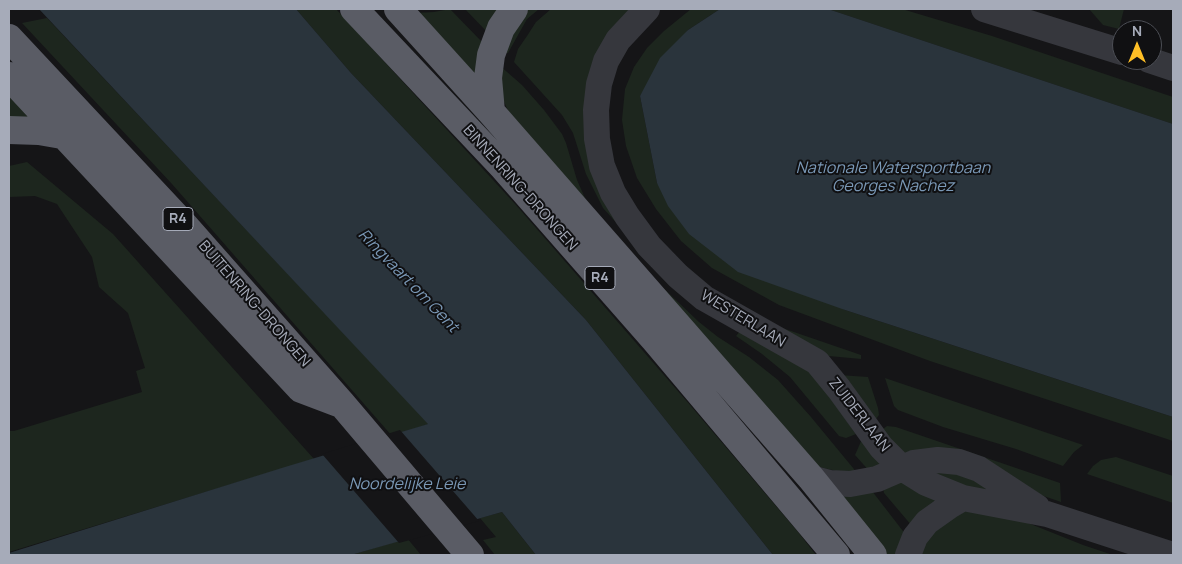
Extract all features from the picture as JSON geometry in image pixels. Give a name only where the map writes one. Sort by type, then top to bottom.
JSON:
[{"type":"highway","name":"BINNENRING-DRONGEN","points":[[354,9],[511,176],[655,340],[836,555]]},
{"type":"highway","points":[[398,9],[491,112],[811,478],[872,555]]},
{"type":"highway","points":[[491,112],[488,78],[490,55],[501,28],[514,9]]},
{"type":"highway","name":"BUITENRING-DRONGEN","points":[[9,38],[153,192],[342,404],[466,550]]},
{"type":"highway","points":[[9,76],[301,389],[342,404]]},
{"type":"highway","points":[[9,130],[38,131],[62,135]]},
{"type":"street","name":"WESTERLAAN","points":[[647,9],[618,40],[606,61],[599,84],[596,110],[597,139],[602,166],[613,193],[648,246],[678,276],[704,298],[817,362]]},
{"type":"street","points":[[984,9],[1112,49]]},
{"type":"street","name":"ZUIDERLAAN","points":[[817,362],[877,442],[902,468],[926,483],[963,498],[1047,514],[1173,555]]},
{"type":"street","name":"ZUIDERLAAN","points":[[811,478],[830,483],[850,484],[877,479],[914,463],[938,460],[959,462],[979,469],[1047,514]]},
{"type":"street","points":[[908,555],[915,538],[927,522],[963,498]]},
{"type":"shaded area","points":[[296,9],[336,9],[516,205],[690,405],[816,555],[773,555],[586,320],[351,73]]},
{"type":"shaded area","points":[[450,9],[483,43],[480,85],[414,13]]},
{"type":"shaded area","points":[[465,9],[502,9],[488,33]]},
{"type":"shaded area","points":[[527,9],[539,9],[527,19],[508,53],[504,53],[503,43]]},
{"type":"shaded area","points":[[551,9],[633,9],[589,92],[641,250],[603,208],[586,174],[573,133],[562,115],[514,62],[518,49],[536,22]]},
{"type":"shaded area","points":[[691,9],[720,9],[688,30],[640,96],[657,183],[845,310],[1173,417],[1173,441],[930,361],[779,305],[712,268],[681,241],[656,209],[637,178],[626,146],[622,120],[625,89],[634,67],[647,48]]},
{"type":"shaded area","points":[[828,9],[902,9],[992,36],[1173,97],[1173,124]]},
{"type":"shaded area","points":[[1089,9],[1124,9],[1121,20],[1112,20],[1112,27],[1103,25]]},
{"type":"shaded area","points":[[47,18],[429,424],[392,436],[172,184],[22,23]]},
{"type":"shaded area","points":[[499,65],[522,85],[562,134],[577,180],[585,198],[593,208],[510,115],[501,95]]},
{"type":"shaded area","points":[[9,88],[45,126],[9,121]]},
{"type":"shaded area","points":[[27,162],[113,234],[314,459],[9,552],[9,431],[142,392],[136,371],[145,368],[128,313],[99,287],[92,257],[57,204],[35,196],[9,197],[9,166]]},
{"type":"shaded area","points":[[657,282],[699,322],[778,380],[858,474],[854,475],[815,466]]},
{"type":"shaded area","points":[[759,320],[861,355],[861,359],[829,356]]},
{"type":"shaded area","points":[[741,330],[810,369],[856,434],[846,438],[839,436],[790,377],[736,336]]},
{"type":"shaded area","points":[[839,375],[868,377],[878,408],[879,415],[876,419]]},
{"type":"shaded area","points":[[885,378],[1083,445],[1074,452],[1063,466],[1016,449],[943,427],[898,410],[894,406]]},
{"type":"shaded area","points":[[887,426],[896,427],[1060,483],[1061,502],[902,456],[879,432]]},
{"type":"shaded area","points":[[862,439],[884,464],[871,473],[855,455]]},
{"type":"shaded area","points":[[1116,457],[1173,476],[1173,503],[1087,474],[1101,460]]},
{"type":"shaded area","points":[[925,470],[963,472],[1007,497],[971,491]]},
{"type":"shaded area","points":[[902,477],[943,499],[912,526],[884,493],[883,487]]},
{"type":"shaded area","points":[[872,491],[906,535],[900,555],[885,555],[837,495]]},
{"type":"shaded area","points":[[966,511],[1023,521],[1113,555],[919,555],[934,527]]},
{"type":"shaded area","points":[[502,512],[536,555],[495,555],[483,540],[496,537],[480,518]]},
{"type":"shaded area","points":[[407,538],[421,555],[351,555],[394,542]]},
{"type":"water","points":[[39,9],[296,9],[351,73],[586,320],[773,555],[536,555],[502,512],[351,555],[9,555],[9,553],[428,424]]},
{"type":"water","name":"Nationale Watersportbaan Georges Nachez","points":[[720,9],[828,9],[1173,124],[1173,417],[845,310],[738,272],[689,234],[668,206],[657,183],[640,96],[660,58],[688,30]]},
{"type":"pier","points":[[400,430],[479,521],[399,543],[322,454]]},
{"type":"water label","name":"Ringvaart om Gent","points":[[408,281]]},
{"type":"water label","name":"Noordelijke Leie","points":[[407,485]]}]
